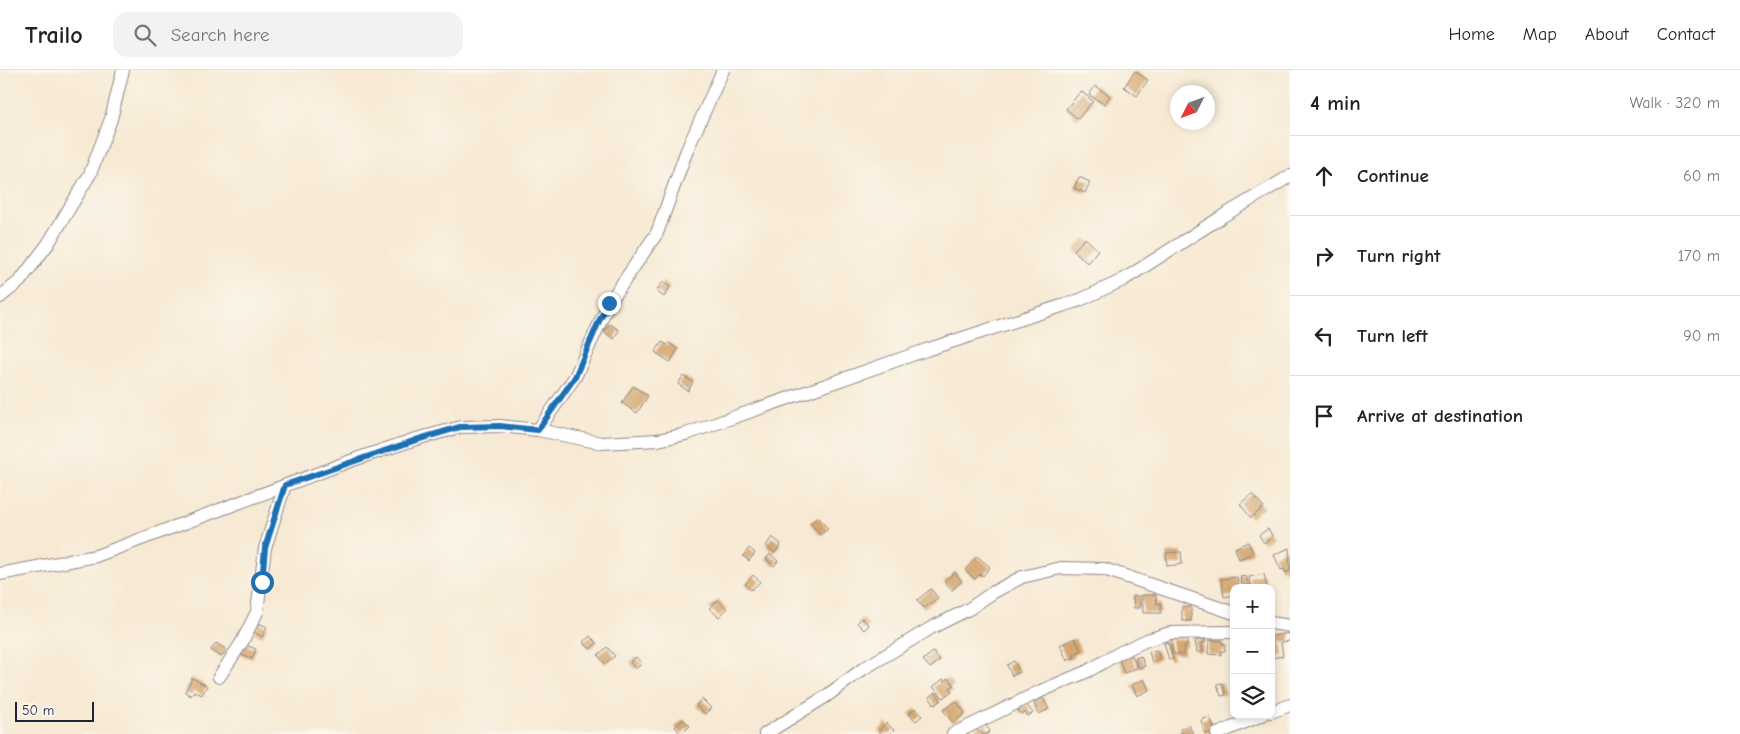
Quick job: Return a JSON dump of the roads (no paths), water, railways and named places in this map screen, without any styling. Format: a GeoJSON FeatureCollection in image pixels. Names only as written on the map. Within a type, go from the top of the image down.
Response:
{"type":"FeatureCollection","features":[{"type":"Feature","properties":{"kind":"street"},"geometry":{"type":"LineString","coordinates":[[0,297],[20,281],[48,244],[90,174],[111,119],[122,70]]}},
{"type":"Feature","properties":{"kind":"street"},"geometry":{"type":"LineString","coordinates":[[538,430],[575,377],[609,303],[657,233],[687,150],[723,70]]}},
{"type":"Feature","properties":{"kind":"street"},"geometry":{"type":"LineString","coordinates":[[0,574],[96,556],[285,485],[399,445],[460,427],[500,426],[538,430],[602,443],[658,440],[686,434],[926,350],[1080,300],[1123,280],[1290,176]]}},
{"type":"Feature","properties":{"kind":"street"},"geometry":{"type":"LineString","coordinates":[[219,677],[242,642],[257,612],[265,548],[285,485]]}},
{"type":"Feature","properties":{"kind":"street"},"geometry":{"type":"LineString","coordinates":[[765,734],[825,697],[863,669],[930,628],[969,609],[992,593],[1015,581],[1032,575],[1061,568],[1104,568],[1230,612]]}},
{"type":"Feature","properties":{"kind":"street"},"geometry":{"type":"LineString","coordinates":[[953,734],[1088,671],[1147,640],[1170,633],[1230,632]]}},
{"type":"Feature","properties":{"kind":"street"},"geometry":{"type":"LineString","coordinates":[[1275,711],[1290,705]]}},
{"type":"Feature","properties":{"kind":"street"},"geometry":{"type":"LineString","coordinates":[[1217,734],[1253,719]]}}]}
